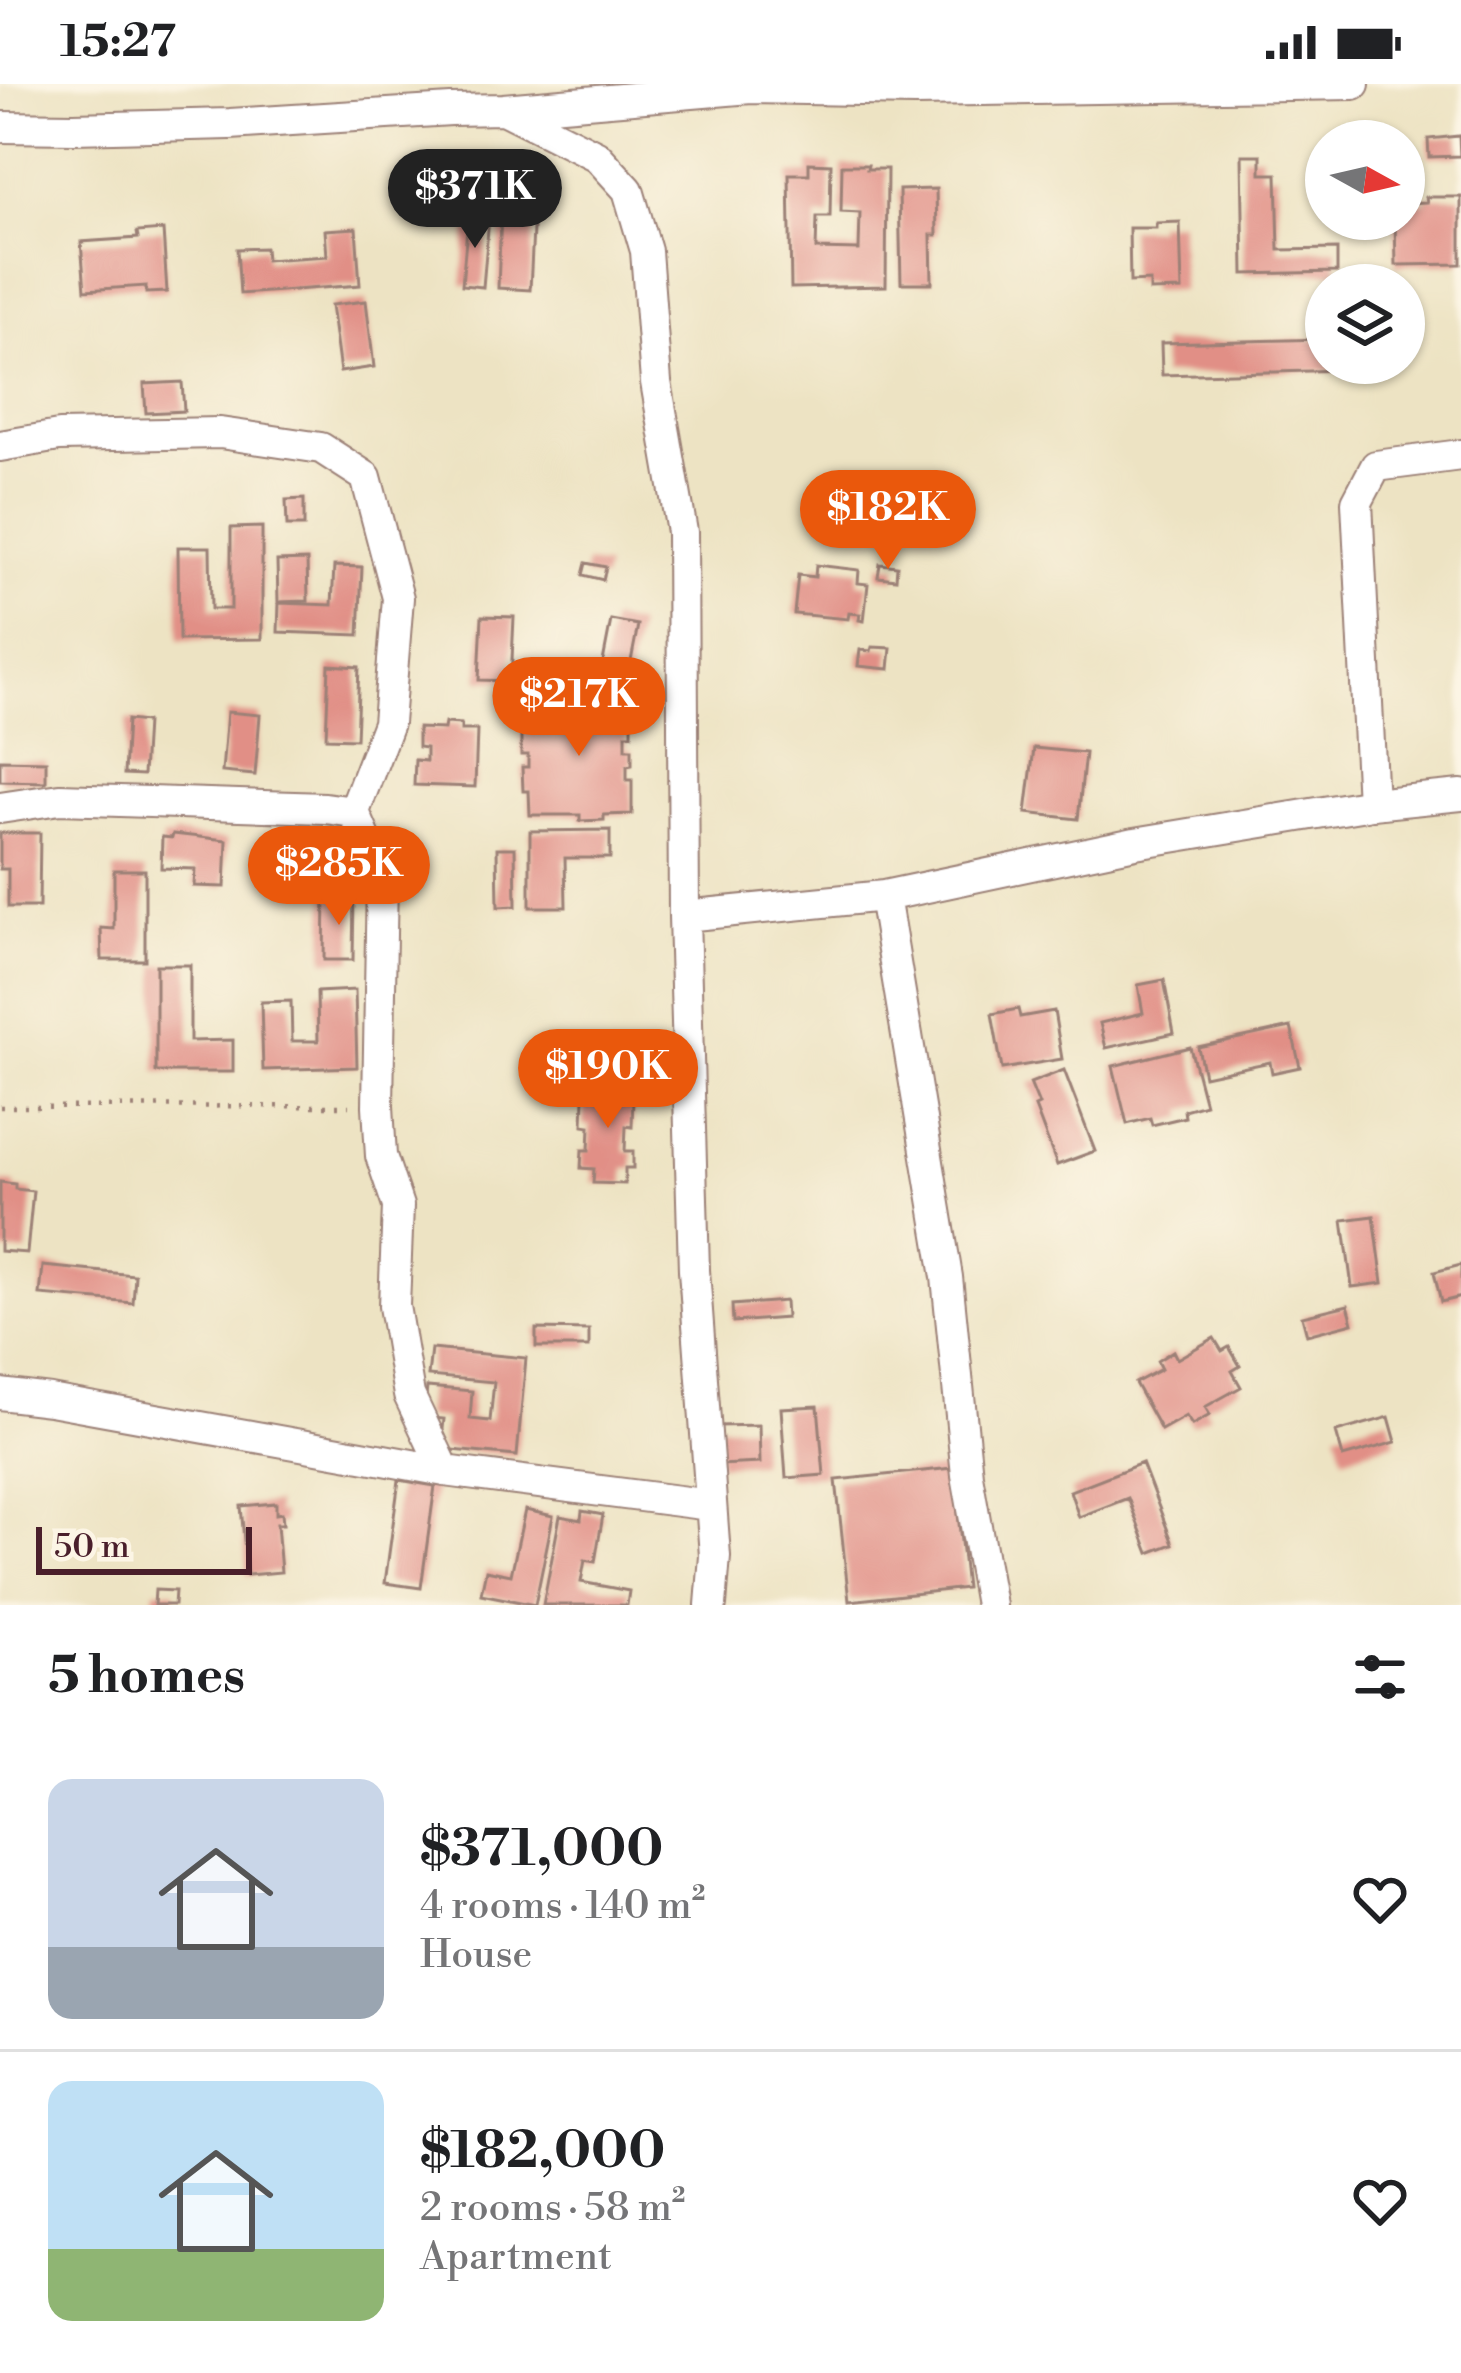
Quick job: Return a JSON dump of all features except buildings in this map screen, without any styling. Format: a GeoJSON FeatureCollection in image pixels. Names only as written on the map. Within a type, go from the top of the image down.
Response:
{"type":"FeatureCollection","features":[{"type":"Feature","properties":{"kind":"street"},"geometry":{"type":"LineString","coordinates":[[0,127],[230,124],[503,110],[752,88],[1354,84]]}},
{"type":"Feature","properties":{"kind":"street"},"geometry":{"type":"LineString","coordinates":[[503,110],[597,156],[628,190],[646,251],[656,382],[682,532],[684,916],[694,1270],[715,1556],[712,1605]]}},
{"type":"Feature","properties":{"kind":"street"},"geometry":{"type":"LineString","coordinates":[[0,446],[59,436],[220,433],[321,448],[366,477],[398,598],[388,723],[355,812],[382,877],[381,1156],[398,1206],[394,1306],[409,1395],[446,1471]]}},
{"type":"Feature","properties":{"kind":"street"},"geometry":{"type":"LineString","coordinates":[[1372,804],[1357,502],[1376,466],[1461,455]]}},
{"type":"Feature","properties":{"kind":"street"},"geometry":{"type":"LineString","coordinates":[[684,916],[884,896],[1136,843],[1372,804],[1461,795]]}},
{"type":"Feature","properties":{"kind":"street"},"geometry":{"type":"LineString","coordinates":[[0,808],[60,799],[355,812]]}},
{"type":"Feature","properties":{"kind":"street"},"geometry":{"type":"LineString","coordinates":[[884,896],[946,1277],[968,1475],[990,1605]]}},
{"type":"Feature","properties":{"kind":"street"},"geometry":{"type":"LineString","coordinates":[[0,1394],[446,1471],[710,1504]]}},
{"type":"Feature","properties":{"kind":"path"},"geometry":{"type":"LineString","coordinates":[[0,1107],[378,1106]]}}]}
